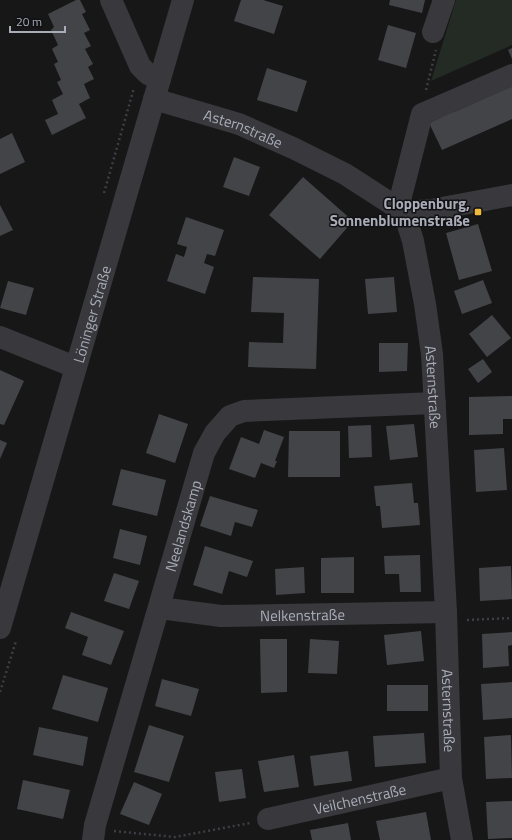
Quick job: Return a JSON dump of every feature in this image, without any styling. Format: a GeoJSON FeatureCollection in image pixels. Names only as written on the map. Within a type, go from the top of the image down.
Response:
{"type":"FeatureCollection","features":[{"type":"Feature","properties":{"kind":"street","name":"Asternstraße"},"geometry":{"type":"LineString","coordinates":[[111,0],[140,66],[148,74],[157,89],[293,148],[345,174],[401,210],[413,241],[425,304],[432,354],[436,403],[446,617],[451,778],[462,840]]}},
{"type":"Feature","properties":{"kind":"street","name":"Löninger Straße"},"geometry":{"type":"LineString","coordinates":[[0,628],[183,0]]}},
{"type":"Feature","properties":{"kind":"street"},"geometry":{"type":"LineString","coordinates":[[433,32],[444,0]]}},
{"type":"Feature","properties":{"kind":"street"},"geometry":{"type":"LineString","coordinates":[[512,75],[422,114],[401,210],[431,210],[512,195]]}},
{"type":"Feature","properties":{"kind":"street"},"geometry":{"type":"LineString","coordinates":[[0,337],[75,367]]}},
{"type":"Feature","properties":{"kind":"street","name":"Neelandskamp"},"geometry":{"type":"LineString","coordinates":[[94,835],[204,454],[215,433],[230,416],[244,411],[436,403]]}},
{"type":"Feature","properties":{"kind":"street","name":"Nelkenstraße"},"geometry":{"type":"LineString","coordinates":[[160,608],[221,616],[446,617]]}},
{"type":"Feature","properties":{"kind":"street","name":"Veilchenstraße"},"geometry":{"type":"LineString","coordinates":[[268,820],[451,778]]}},
{"type":"Feature","properties":{"kind":"path"},"geometry":{"type":"LineString","coordinates":[[422,114],[422,103],[440,33],[433,32]]}},
{"type":"Feature","properties":{"kind":"path"},"geometry":{"type":"LineString","coordinates":[[446,617],[512,618]]}},
{"type":"Feature","properties":{"kind":"path"},"geometry":{"type":"LineString","coordinates":[[94,835],[174,837],[268,820]]}},
{"type":"Feature","properties":{"kind":"shaded area"},"geometry":{"type":"Polygon","coordinates":[[[456,0],[512,0],[512,45],[431,81],[456,0]]]}},
{"type":"Feature","properties":{"kind":"building"},"geometry":{"type":"Polygon","coordinates":[[[76,0],[80,0],[86,12],[82,14],[90,30],[84,33],[91,46],[85,49],[93,64],[88,67],[94,79],[84,84],[90,98],[79,104],[86,118],[52,135],[45,120],[58,114],[52,100],[63,94],[57,82],[61,80],[54,64],[58,62],[52,49],[58,45],[51,30],[54,27],[48,14],[76,0]]]}},
{"type":"Feature","properties":{"kind":"building"},"geometry":{"type":"Polygon","coordinates":[[[241,0],[263,0],[283,6],[274,34],[234,21],[241,0]]]}},
{"type":"Feature","properties":{"kind":"building"},"geometry":{"type":"Polygon","coordinates":[[[390,0],[425,0],[422,13],[389,5],[390,0]]]}},
{"type":"Feature","properties":{"kind":"building"},"geometry":{"type":"Polygon","coordinates":[[[388,25],[416,33],[406,68],[378,60],[388,25]]]}},
{"type":"Feature","properties":{"kind":"building"},"geometry":{"type":"Polygon","coordinates":[[[512,48],[512,59],[508,50],[512,48]]]}},
{"type":"Feature","properties":{"kind":"building"},"geometry":{"type":"Polygon","coordinates":[[[267,68],[307,81],[297,112],[257,100],[267,68]]]}},
{"type":"Feature","properties":{"kind":"building"},"geometry":{"type":"Polygon","coordinates":[[[512,86],[512,119],[442,150],[429,123],[442,117],[440,114],[453,108],[454,112],[512,86]]]}},
{"type":"Feature","properties":{"kind":"building"},"geometry":{"type":"Polygon","coordinates":[[[12,133],[25,162],[0,174],[0,139],[12,133]]]}},
{"type":"Feature","properties":{"kind":"building"},"geometry":{"type":"Polygon","coordinates":[[[234,157],[260,167],[249,196],[223,187],[234,157]]]}},
{"type":"Feature","properties":{"kind":"building"},"geometry":{"type":"Polygon","coordinates":[[[303,177],[353,221],[320,259],[269,215],[303,177]]]}},
{"type":"Feature","properties":{"kind":"building"},"geometry":{"type":"Polygon","coordinates":[[[0,205],[13,230],[0,236],[0,205]]]}},
{"type":"Feature","properties":{"kind":"building"},"geometry":{"type":"Polygon","coordinates":[[[186,217],[224,230],[215,256],[207,254],[204,263],[214,267],[205,294],[167,281],[176,254],[184,257],[187,247],[177,244],[186,217]]]}},
{"type":"Feature","properties":{"kind":"building"},"geometry":{"type":"Polygon","coordinates":[[[478,224],[492,271],[459,280],[446,233],[478,224]]]}},
{"type":"Feature","properties":{"kind":"building"},"geometry":{"type":"Polygon","coordinates":[[[253,277],[319,279],[316,369],[248,367],[249,342],[283,343],[284,313],[251,312],[253,277]]]}},
{"type":"Feature","properties":{"kind":"building"},"geometry":{"type":"Polygon","coordinates":[[[394,277],[397,312],[368,314],[365,279],[394,277]]]}},
{"type":"Feature","properties":{"kind":"building"},"geometry":{"type":"Polygon","coordinates":[[[483,280],[492,303],[462,314],[454,291],[483,280]]]}},
{"type":"Feature","properties":{"kind":"building"},"geometry":{"type":"Polygon","coordinates":[[[8,281],[34,288],[26,315],[0,308],[8,281]]]}},
{"type":"Feature","properties":{"kind":"building"},"geometry":{"type":"Polygon","coordinates":[[[492,315],[511,338],[487,357],[469,334],[492,315]]]}},
{"type":"Feature","properties":{"kind":"building"},"geometry":{"type":"Polygon","coordinates":[[[379,343],[408,343],[407,371],[379,372],[379,343]]]}},
{"type":"Feature","properties":{"kind":"building"},"geometry":{"type":"Polygon","coordinates":[[[483,359],[492,372],[478,383],[468,369],[483,359]]]}},
{"type":"Feature","properties":{"kind":"building"},"geometry":{"type":"Polygon","coordinates":[[[0,370],[24,381],[4,425],[0,424],[0,370]]]}},
{"type":"Feature","properties":{"kind":"building"},"geometry":{"type":"Polygon","coordinates":[[[512,396],[512,419],[503,419],[503,434],[469,435],[469,397],[512,396]]]}},
{"type":"Feature","properties":{"kind":"building"},"geometry":{"type":"Polygon","coordinates":[[[159,414],[188,424],[175,463],[146,453],[159,414]]]}},
{"type":"Feature","properties":{"kind":"building"},"geometry":{"type":"Polygon","coordinates":[[[414,424],[418,457],[390,460],[386,426],[414,424]]]}},
{"type":"Feature","properties":{"kind":"building"},"geometry":{"type":"Polygon","coordinates":[[[371,425],[372,457],[349,458],[348,426],[371,425]]]}},
{"type":"Feature","properties":{"kind":"building"},"geometry":{"type":"Polygon","coordinates":[[[264,430],[284,437],[274,468],[261,463],[255,478],[229,469],[241,437],[259,444],[264,430]]]}},
{"type":"Feature","properties":{"kind":"building"},"geometry":{"type":"Polygon","coordinates":[[[289,431],[340,431],[340,477],[288,477],[289,431]]]}},
{"type":"Feature","properties":{"kind":"building"},"geometry":{"type":"Polygon","coordinates":[[[0,440],[7,443],[0,459],[0,440]]]}},
{"type":"Feature","properties":{"kind":"building"},"geometry":{"type":"Polygon","coordinates":[[[504,448],[507,490],[476,492],[474,450],[504,448]]]}},
{"type":"Feature","properties":{"kind":"building"},"geometry":{"type":"Polygon","coordinates":[[[121,469],[166,480],[157,516],[112,505],[121,469]]]}},
{"type":"Feature","properties":{"kind":"building"},"geometry":{"type":"Polygon","coordinates":[[[412,483],[414,503],[418,503],[420,525],[382,528],[380,506],[376,506],[374,486],[412,483]]]}},
{"type":"Feature","properties":{"kind":"building"},"geometry":{"type":"Polygon","coordinates":[[[210,496],[258,510],[252,527],[235,522],[231,536],[200,526],[210,496]]]}},
{"type":"Feature","properties":{"kind":"building"},"geometry":{"type":"Polygon","coordinates":[[[120,529],[147,536],[140,565],[113,558],[120,529]]]}},
{"type":"Feature","properties":{"kind":"building"},"geometry":{"type":"Polygon","coordinates":[[[205,546],[253,561],[247,577],[229,571],[222,594],[193,585],[205,546]]]}},
{"type":"Feature","properties":{"kind":"building"},"geometry":{"type":"Polygon","coordinates":[[[420,555],[421,592],[400,592],[399,574],[385,574],[384,556],[420,555]]]}},
{"type":"Feature","properties":{"kind":"building"},"geometry":{"type":"Polygon","coordinates":[[[354,557],[354,593],[321,593],[321,558],[354,557]]]}},
{"type":"Feature","properties":{"kind":"building"},"geometry":{"type":"Polygon","coordinates":[[[511,566],[512,599],[480,601],[479,568],[511,566]]]}},
{"type":"Feature","properties":{"kind":"building"},"geometry":{"type":"Polygon","coordinates":[[[304,567],[305,593],[276,595],[275,569],[304,567]]]}},
{"type":"Feature","properties":{"kind":"building"},"geometry":{"type":"Polygon","coordinates":[[[114,573],[139,581],[129,609],[104,601],[114,573]]]}},
{"type":"Feature","properties":{"kind":"building"},"geometry":{"type":"Polygon","coordinates":[[[71,612],[124,631],[111,665],[82,655],[88,637],[65,628],[71,612]]]}},
{"type":"Feature","properties":{"kind":"building"},"geometry":{"type":"Polygon","coordinates":[[[421,631],[424,661],[387,665],[384,635],[421,631]]]}},
{"type":"Feature","properties":{"kind":"building"},"geometry":{"type":"Polygon","coordinates":[[[512,632],[512,645],[508,646],[509,666],[483,668],[482,634],[512,632]]]}},
{"type":"Feature","properties":{"kind":"building"},"geometry":{"type":"Polygon","coordinates":[[[260,639],[287,639],[287,692],[261,693],[260,639]]]}},
{"type":"Feature","properties":{"kind":"building"},"geometry":{"type":"Polygon","coordinates":[[[310,639],[339,641],[337,674],[308,673],[310,639]]]}},
{"type":"Feature","properties":{"kind":"building"},"geometry":{"type":"Polygon","coordinates":[[[63,675],[108,688],[98,722],[52,709],[63,675]]]}},
{"type":"Feature","properties":{"kind":"building"},"geometry":{"type":"Polygon","coordinates":[[[162,679],[199,689],[191,716],[155,706],[162,679]]]}},
{"type":"Feature","properties":{"kind":"building"},"geometry":{"type":"Polygon","coordinates":[[[512,682],[512,718],[483,720],[481,684],[512,682]]]}},
{"type":"Feature","properties":{"kind":"building"},"geometry":{"type":"Polygon","coordinates":[[[387,685],[428,685],[428,711],[387,711],[387,685]]]}},
{"type":"Feature","properties":{"kind":"building"},"geometry":{"type":"Polygon","coordinates":[[[149,725],[184,736],[169,782],[134,772],[149,725]]]}},
{"type":"Feature","properties":{"kind":"building"},"geometry":{"type":"Polygon","coordinates":[[[39,727],[88,737],[83,766],[33,755],[39,727]]]}},
{"type":"Feature","properties":{"kind":"building"},"geometry":{"type":"Polygon","coordinates":[[[424,733],[426,763],[375,767],[373,736],[424,733]]]}},
{"type":"Feature","properties":{"kind":"building"},"geometry":{"type":"Polygon","coordinates":[[[511,735],[512,778],[486,779],[484,737],[511,735]]]}},
{"type":"Feature","properties":{"kind":"building"},"geometry":{"type":"Polygon","coordinates":[[[348,751],[352,781],[314,786],[310,756],[348,751]]]}},
{"type":"Feature","properties":{"kind":"building"},"geometry":{"type":"Polygon","coordinates":[[[294,755],[299,787],[264,792],[258,761],[294,755]]]}},
{"type":"Feature","properties":{"kind":"building"},"geometry":{"type":"Polygon","coordinates":[[[242,769],[246,798],[219,802],[215,772],[242,769]]]}},
{"type":"Feature","properties":{"kind":"building"},"geometry":{"type":"Polygon","coordinates":[[[23,780],[70,790],[63,819],[17,809],[23,780]]]}},
{"type":"Feature","properties":{"kind":"building"},"geometry":{"type":"Polygon","coordinates":[[[134,782],[162,794],[149,825],[120,814],[134,782]]]}},
{"type":"Feature","properties":{"kind":"building"},"geometry":{"type":"Polygon","coordinates":[[[512,801],[512,838],[488,839],[486,802],[512,801]]]}},
{"type":"Feature","properties":{"kind":"building"},"geometry":{"type":"Polygon","coordinates":[[[426,812],[431,840],[380,840],[376,821],[426,812]]]}},
{"type":"Feature","properties":{"kind":"building"},"geometry":{"type":"Polygon","coordinates":[[[348,823],[351,840],[312,840],[310,830],[348,823]]]}},
{"type":"Feature","properties":{"kind":"place","name":"Cloppenburg, Sonnenblumenstraße"},"geometry":{"type":"Point","coordinates":[478,212]}}]}
